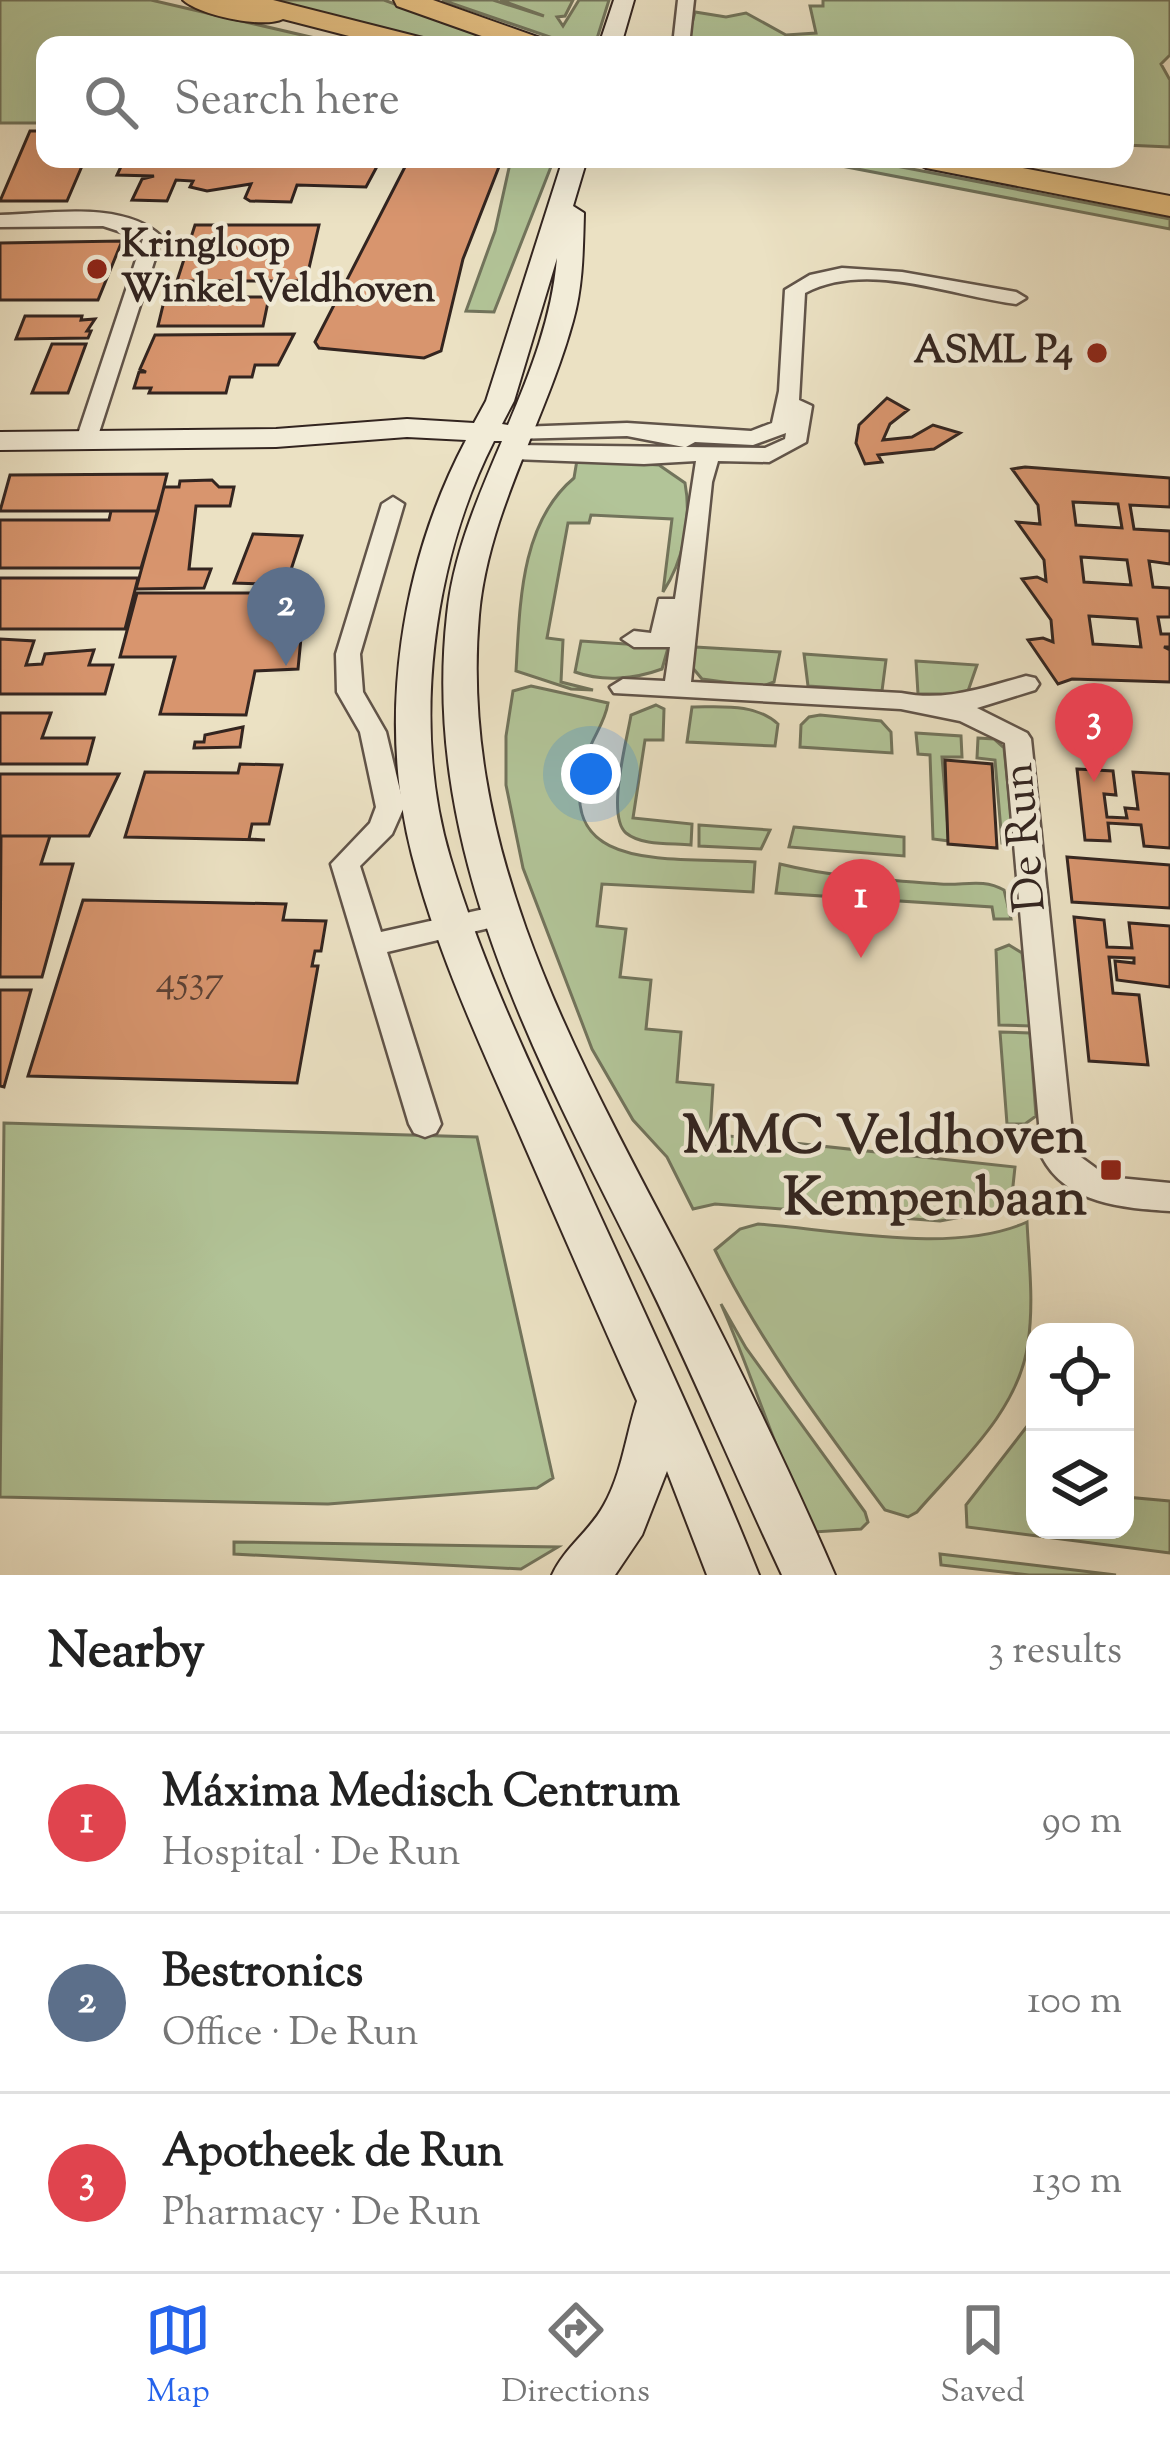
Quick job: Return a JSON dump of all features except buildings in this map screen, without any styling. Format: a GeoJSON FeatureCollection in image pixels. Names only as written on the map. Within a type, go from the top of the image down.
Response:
{"type":"FeatureCollection","features":[{"type":"Feature","properties":{"kind":"highway"},"geometry":{"type":"LineString","coordinates":[[196,0],[340,26]]}},
{"type":"Feature","properties":{"kind":"highway"},"geometry":{"type":"LineString","coordinates":[[242,0],[381,36]]}},
{"type":"Feature","properties":{"kind":"highway"},"geometry":{"type":"LineString","coordinates":[[407,0],[507,36]]}},
{"type":"Feature","properties":{"kind":"highway"},"geometry":{"type":"LineString","coordinates":[[973,168],[1170,206]]}},
{"type":"Feature","properties":{"kind":"highway"},"geometry":{"type":"LineString","coordinates":[[1056,168],[1170,191]]}},
{"type":"Feature","properties":{"kind":"main road"},"geometry":{"type":"LineString","coordinates":[[613,36],[624,0]]}},
{"type":"Feature","properties":{"kind":"main road"},"geometry":{"type":"LineString","coordinates":[[571,170],[503,392],[498,442],[469,582],[460,686],[462,772],[471,822],[477,921],[492,1032],[661,1403],[733,1575]]}},
{"type":"Feature","properties":{"kind":"main road"},"geometry":{"type":"LineString","coordinates":[[0,441],[498,442]]}},
{"type":"Feature","properties":{"kind":"main road"},"geometry":{"type":"LineString","coordinates":[[477,921],[681,1300],[809,1575]]}},
{"type":"Feature","properties":{"kind":"main road"},"geometry":{"type":"LineString","coordinates":[[578,1575],[616,1539],[634,1502],[661,1403]]}},
{"type":"Feature","properties":{"kind":"street"},"geometry":{"type":"LineString","coordinates":[[682,36],[686,0]]}},
{"type":"Feature","properties":{"kind":"street"},"geometry":{"type":"LineString","coordinates":[[0,221],[115,221],[142,226],[153,236],[86,440]]}},
{"type":"Feature","properties":{"kind":"street"},"geometry":{"type":"LineString","coordinates":[[498,442],[770,435],[782,427],[795,290],[817,278],[860,273],[1016,298]]}},
{"type":"Feature","properties":{"kind":"street"},"geometry":{"type":"LineString","coordinates":[[498,442],[628,453],[769,455],[795,442],[802,392],[792,355]]}},
{"type":"Feature","properties":{"kind":"street"},"geometry":{"type":"LineString","coordinates":[[674,434],[710,455]]}},
{"type":"Feature","properties":{"kind":"street"},"geometry":{"type":"LineString","coordinates":[[628,453],[681,465],[701,482]]}},
{"type":"Feature","properties":{"kind":"street"},"geometry":{"type":"LineString","coordinates":[[677,690],[701,482],[710,455]]}},
{"type":"Feature","properties":{"kind":"street"},"geometry":{"type":"LineString","coordinates":[[393,504],[348,654],[346,677],[373,732],[390,808],[382,826],[345,863],[424,1124]]}},
{"type":"Feature","properties":{"kind":"street"},"geometry":{"type":"LineString","coordinates":[[634,639],[662,641],[668,598],[690,572]]}},
{"type":"Feature","properties":{"kind":"street"},"geometry":{"type":"LineString","coordinates":[[901,701],[966,703],[1026,684]]}},
{"type":"Feature","properties":{"kind":"street","name":"De Run"},"geometry":{"type":"LineString","coordinates":[[623,687],[901,701],[967,714],[1018,739],[1058,1157],[1072,1174],[1095,1189],[1170,1197]]}},
{"type":"Feature","properties":{"kind":"street"},"geometry":{"type":"LineString","coordinates":[[372,945],[477,921]]}},
{"type":"Feature","properties":{"kind":"green space"},"geometry":{"type":"Polygon","coordinates":[[[0,0],[151,0],[306,36],[36,36],[36,123],[0,123],[0,0]]]}},
{"type":"Feature","properties":{"kind":"green space"},"geometry":{"type":"Polygon","coordinates":[[[264,0],[384,0],[482,36],[403,36],[264,0]]]}},
{"type":"Feature","properties":{"kind":"green space"},"geometry":{"type":"Polygon","coordinates":[[[442,0],[493,0],[544,16],[500,0],[573,0],[565,16],[557,17],[563,26],[579,0],[609,0],[598,36],[547,36],[442,0]]]}},
{"type":"Feature","properties":{"kind":"green space"},"geometry":{"type":"Polygon","coordinates":[[[823,0],[1170,0],[1170,55],[1161,64],[1170,80],[1170,147],[1134,145],[1134,36],[688,36],[695,12],[726,17],[746,13],[786,35],[816,33],[810,6],[823,6],[823,0]]]}},
{"type":"Feature","properties":{"kind":"green space"},"geometry":{"type":"Polygon","coordinates":[[[509,168],[550,168],[494,312],[466,311],[495,231],[509,168]]]}},
{"type":"Feature","properties":{"kind":"green space"},"geometry":{"type":"Polygon","coordinates":[[[852,168],[906,168],[1170,219],[1170,229],[852,168]]]}},
{"type":"Feature","properties":{"kind":"green space"},"geometry":{"type":"Polygon","coordinates":[[[577,460],[659,465],[685,483],[687,497],[684,540],[663,592],[672,519],[591,515],[589,523],[568,523],[547,638],[563,640],[561,682],[593,690],[571,689],[516,671],[522,593],[533,541],[556,497],[574,478],[577,460]]]}},
{"type":"Feature","properties":{"kind":"green space"},"geometry":{"type":"Polygon","coordinates":[[[581,641],[668,648],[662,669],[608,678],[575,672],[581,641]]]}},
{"type":"Feature","properties":{"kind":"green space"},"geometry":{"type":"Polygon","coordinates":[[[695,647],[780,652],[774,682],[760,687],[702,679],[692,667],[695,647]]]}},
{"type":"Feature","properties":{"kind":"green space"},"geometry":{"type":"Polygon","coordinates":[[[804,654],[886,660],[882,691],[808,686],[804,654]]]}},
{"type":"Feature","properties":{"kind":"green space"},"geometry":{"type":"Polygon","coordinates":[[[916,661],[977,665],[967,694],[918,694],[916,661]]]}},
{"type":"Feature","properties":{"kind":"green space"},"geometry":{"type":"Polygon","coordinates":[[[531,686],[608,703],[587,755],[579,794],[585,822],[601,841],[656,858],[755,862],[753,892],[602,884],[597,926],[626,929],[620,977],[651,980],[646,1029],[681,1032],[677,1082],[713,1085],[710,1134],[1015,1167],[1005,1209],[940,1221],[715,1204],[693,1209],[667,1157],[633,1120],[592,1049],[523,868],[506,785],[506,736],[513,691],[531,686]]]}},
{"type":"Feature","properties":{"kind":"green space"},"geometry":{"type":"Polygon","coordinates":[[[656,705],[664,709],[663,740],[645,740],[633,818],[692,824],[691,845],[640,840],[620,824],[618,795],[631,715],[656,705]]]}},
{"type":"Feature","properties":{"kind":"green space"},"geometry":{"type":"Polygon","coordinates":[[[692,707],[759,712],[778,724],[775,746],[687,742],[692,707]]]}},
{"type":"Feature","properties":{"kind":"green space"},"geometry":{"type":"Polygon","coordinates":[[[820,715],[881,721],[891,732],[892,753],[800,747],[801,725],[820,715]]]}},
{"type":"Feature","properties":{"kind":"green space"},"geometry":{"type":"Polygon","coordinates":[[[916,733],[961,736],[962,757],[942,757],[949,841],[933,839],[930,755],[918,754],[916,733]]]}},
{"type":"Feature","properties":{"kind":"green space"},"geometry":{"type":"Polygon","coordinates":[[[978,738],[994,739],[1004,748],[1014,844],[1002,843],[995,760],[977,758],[978,738]]]}},
{"type":"Feature","properties":{"kind":"green space"},"geometry":{"type":"Polygon","coordinates":[[[699,825],[770,830],[761,849],[699,846],[699,825]]]}},
{"type":"Feature","properties":{"kind":"green space"},"geometry":{"type":"Polygon","coordinates":[[[794,827],[904,837],[904,856],[789,847],[794,827]]]}},
{"type":"Feature","properties":{"kind":"green space"},"geometry":{"type":"Polygon","coordinates":[[[780,864],[879,879],[988,884],[1004,890],[1011,919],[994,919],[992,907],[776,893],[780,864]]]}},
{"type":"Feature","properties":{"kind":"green space"},"geometry":{"type":"Polygon","coordinates":[[[1009,945],[1022,953],[1031,1026],[999,1025],[996,950],[1009,945]]]}},
{"type":"Feature","properties":{"kind":"green space"},"geometry":{"type":"Polygon","coordinates":[[[1000,1032],[1030,1033],[1036,1116],[1025,1124],[1007,1124],[1000,1032]]]}},
{"type":"Feature","properties":{"kind":"green space"},"geometry":{"type":"Polygon","coordinates":[[[4,1123],[477,1137],[553,1478],[537,1488],[328,1504],[0,1497],[4,1123]]]}},
{"type":"Feature","properties":{"kind":"green space"},"geometry":{"type":"Polygon","coordinates":[[[1027,1222],[1030,1323],[1026,1323],[1026,1351],[1013,1391],[985,1435],[917,1512],[908,1517],[885,1510],[773,1351],[715,1250],[740,1229],[758,1224],[895,1238],[998,1232],[1027,1222]]]}},
{"type":"Feature","properties":{"kind":"green space"},"geometry":{"type":"Polygon","coordinates":[[[721,1304],[746,1348],[865,1512],[868,1522],[861,1529],[814,1532],[721,1304]]]}},
{"type":"Feature","properties":{"kind":"green space"},"geometry":{"type":"Polygon","coordinates":[[[1026,1428],[1026,1535],[967,1527],[966,1505],[1026,1428]]]}},
{"type":"Feature","properties":{"kind":"green space"},"geometry":{"type":"Polygon","coordinates":[[[1134,1498],[1170,1501],[1170,1553],[1061,1539],[1134,1539],[1134,1498]]]}},
{"type":"Feature","properties":{"kind":"green space"},"geometry":{"type":"Polygon","coordinates":[[[234,1542],[558,1547],[521,1569],[234,1554],[234,1542]]]}},
{"type":"Feature","properties":{"kind":"green space"},"geometry":{"type":"Polygon","coordinates":[[[940,1554],[1116,1575],[1029,1575],[941,1565],[940,1554]]]}},
{"type":"Feature","properties":{"kind":"place","name":"Kringloop Winkel Veldhoven"},"geometry":{"type":"Point","coordinates":[97,269]}},
{"type":"Feature","properties":{"kind":"place","name":"ASML P4"},"geometry":{"type":"Point","coordinates":[1097,353]}},
{"type":"Feature","properties":{"kind":"place","name":"Bestronics"},"geometry":{"type":"Point","coordinates":[286,666]}},
{"type":"Feature","properties":{"kind":"place","name":"Apotheek de Run"},"geometry":{"type":"Point","coordinates":[1094,782]}},
{"type":"Feature","properties":{"kind":"place","name":"Máxima Medisch Centrum"},"geometry":{"type":"Point","coordinates":[861,958]}},
{"type":"Feature","properties":{"kind":"place","name":"MMC Veldhoven Kempenbaan"},"geometry":{"type":"Point","coordinates":[1111,1170]}}]}
